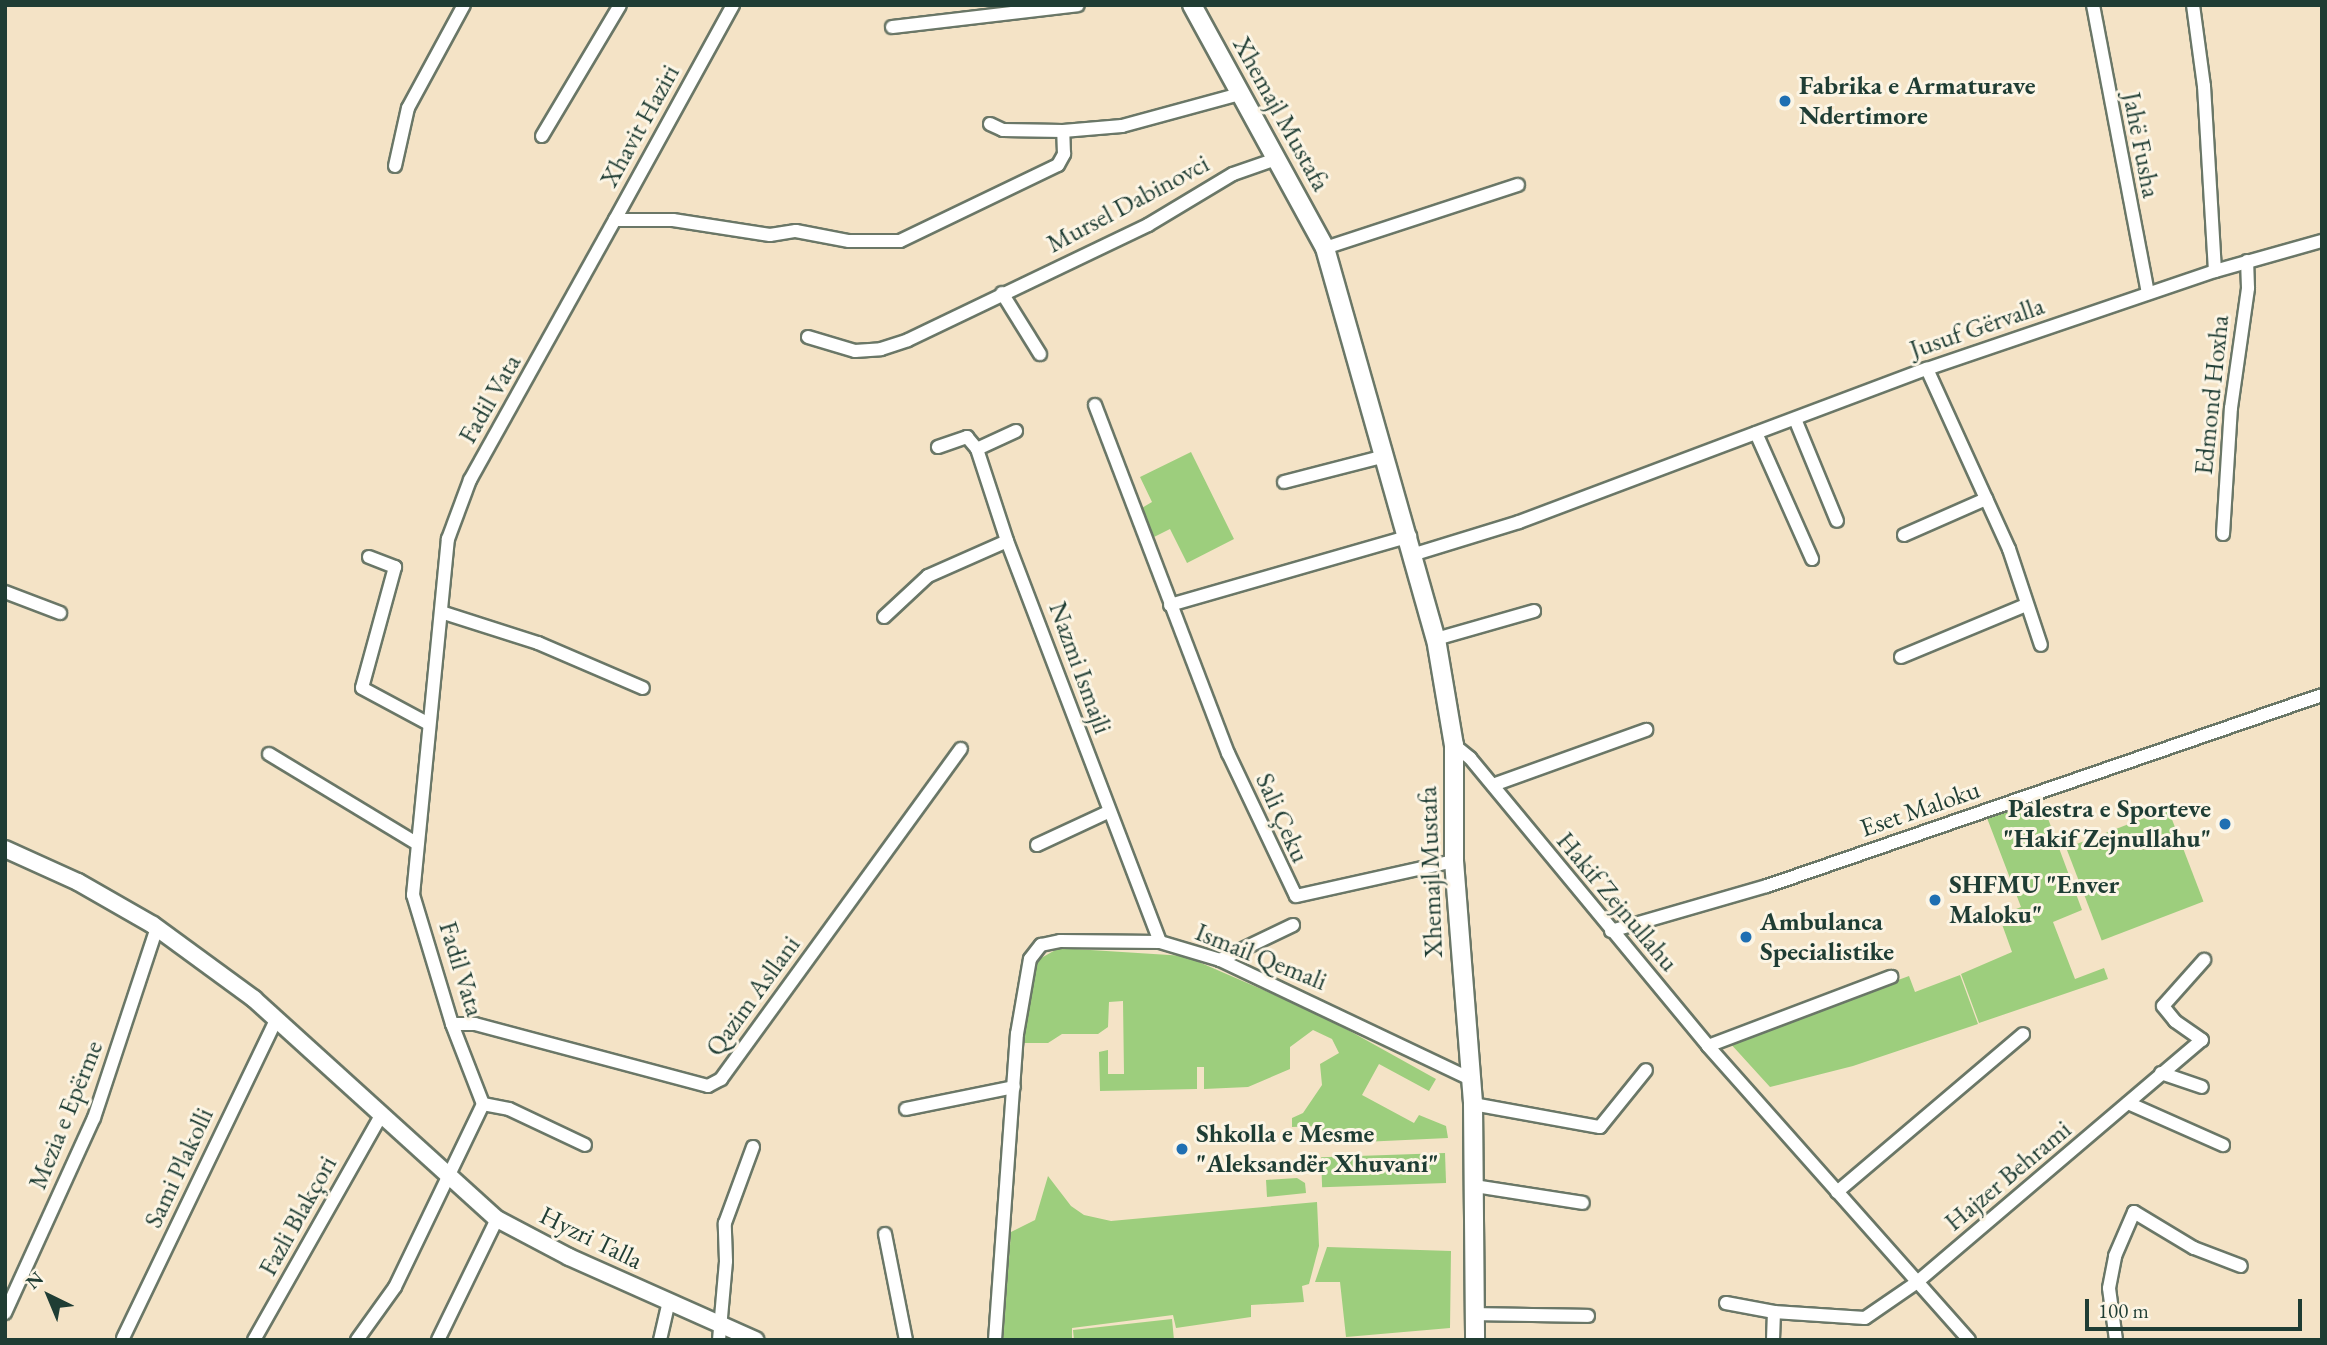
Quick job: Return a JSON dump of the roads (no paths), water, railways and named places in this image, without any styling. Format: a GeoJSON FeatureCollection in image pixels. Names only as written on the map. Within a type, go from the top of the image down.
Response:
{"type":"FeatureCollection","features":[{"type":"Feature","properties":{"kind":"main road","name":"Xhemajl Mustafa"},"geometry":{"type":"LineString","coordinates":[[1192,5],[1325,248],[1410,536],[1436,639],[1454,745],[1454,861],[1473,1104],[1475,1340]]}},
{"type":"Feature","properties":{"kind":"street"},"geometry":{"type":"LineString","coordinates":[[395,166],[408,108],[464,5]]}},
{"type":"Feature","properties":{"kind":"street"},"geometry":{"type":"LineString","coordinates":[[542,136],[620,5]]}},
{"type":"Feature","properties":{"kind":"street","name":"Xhavit Haziri"},"geometry":{"type":"LineString","coordinates":[[733,5],[615,220],[673,220],[770,235],[796,231],[849,241],[900,241],[1058,165],[1064,154],[1063,131]]}},
{"type":"Feature","properties":{"kind":"street"},"geometry":{"type":"LineString","coordinates":[[892,27],[1078,5]]}},
{"type":"Feature","properties":{"kind":"street","name":"Jahë Fusha"},"geometry":{"type":"LineString","coordinates":[[2093,5],[2148,293]]}},
{"type":"Feature","properties":{"kind":"street"},"geometry":{"type":"LineString","coordinates":[[2193,5],[2204,86],[2215,271]]}},
{"type":"Feature","properties":{"kind":"street"},"geometry":{"type":"LineString","coordinates":[[990,124],[1003,131],[1063,131],[1122,126],[1240,94]]}},
{"type":"Feature","properties":{"kind":"street","name":"Mursel Dabinovci"},"geometry":{"type":"LineString","coordinates":[[808,337],[855,351],[881,349],[965,314],[1002,293],[1148,225],[1233,174],[1276,159]]}},
{"type":"Feature","properties":{"kind":"street"},"geometry":{"type":"LineString","coordinates":[[1325,248],[1518,185]]}},
{"type":"Feature","properties":{"kind":"street","name":"Fadil Vata"},"geometry":{"type":"LineString","coordinates":[[483,1104],[452,1024],[413,895],[415,843],[427,723],[444,613],[448,539],[470,480],[615,220]]}},
{"type":"Feature","properties":{"kind":"street","name":"Jusuf Gërvalla"},"geometry":{"type":"LineString","coordinates":[[1415,554],[1519,522],[1927,369],[2215,271],[2322,241]]}},
{"type":"Feature","properties":{"kind":"street","name":"Edmond Hoxha"},"geometry":{"type":"LineString","coordinates":[[2223,534],[2231,408],[2248,288],[2247,261]]}},
{"type":"Feature","properties":{"kind":"street"},"geometry":{"type":"LineString","coordinates":[[1002,293],[1040,354]]}},
{"type":"Feature","properties":{"kind":"street"},"geometry":{"type":"LineString","coordinates":[[1927,369],[2009,549],[2040,645]]}},
{"type":"Feature","properties":{"kind":"street","name":"Sali Çeku"},"geometry":{"type":"LineString","coordinates":[[1095,405],[1228,753],[1296,896],[1454,861]]}},
{"type":"Feature","properties":{"kind":"street"},"geometry":{"type":"LineString","coordinates":[[1795,419],[1837,520]]}},
{"type":"Feature","properties":{"kind":"street"},"geometry":{"type":"LineString","coordinates":[[939,447],[972,437],[977,449],[1016,431]]}},
{"type":"Feature","properties":{"kind":"street"},"geometry":{"type":"LineString","coordinates":[[1756,433],[1812,559]]}},
{"type":"Feature","properties":{"kind":"street","name":"Nazmi Ismajli"},"geometry":{"type":"LineString","coordinates":[[977,449],[1007,541],[1108,813],[1160,942]]}},
{"type":"Feature","properties":{"kind":"street"},"geometry":{"type":"LineString","coordinates":[[1284,482],[1385,456]]}},
{"type":"Feature","properties":{"kind":"street"},"geometry":{"type":"LineString","coordinates":[[1904,535],[1986,499]]}},
{"type":"Feature","properties":{"kind":"street"},"geometry":{"type":"LineString","coordinates":[[1170,605],[1410,536]]}},
{"type":"Feature","properties":{"kind":"street"},"geometry":{"type":"LineString","coordinates":[[884,617],[928,576],[1007,541]]}},
{"type":"Feature","properties":{"kind":"street"},"geometry":{"type":"LineString","coordinates":[[369,557],[395,567],[362,688],[427,723]]}},
{"type":"Feature","properties":{"kind":"street"},"geometry":{"type":"LineString","coordinates":[[5,592],[60,613]]}},
{"type":"Feature","properties":{"kind":"street"},"geometry":{"type":"LineString","coordinates":[[1901,657],[2026,605]]}},
{"type":"Feature","properties":{"kind":"street"},"geometry":{"type":"LineString","coordinates":[[1436,639],[1534,611]]}},
{"type":"Feature","properties":{"kind":"street"},"geometry":{"type":"LineString","coordinates":[[444,613],[526,638],[643,688]]}},
{"type":"Feature","properties":{"kind":"street","name":"Eset Maloku"},"geometry":{"type":"LineString","coordinates":[[1611,931],[1767,886],[2322,695]]}},
{"type":"Feature","properties":{"kind":"street"},"geometry":{"type":"LineString","coordinates":[[1493,785],[1646,730]]}},
{"type":"Feature","properties":{"kind":"street","name":"Hakif Zejnullahu"},"geometry":{"type":"LineString","coordinates":[[1454,745],[1493,785],[1611,931],[1709,1046],[1969,1340]]}},
{"type":"Feature","properties":{"kind":"street","name":"Qazim Asllani"},"geometry":{"type":"LineString","coordinates":[[452,1024],[475,1024],[708,1086],[721,1079],[961,749]]}},
{"type":"Feature","properties":{"kind":"street"},"geometry":{"type":"LineString","coordinates":[[269,754],[415,843]]}},
{"type":"Feature","properties":{"kind":"street"},"geometry":{"type":"LineString","coordinates":[[1037,845],[1108,813]]}},
{"type":"Feature","properties":{"kind":"street"},"geometry":{"type":"LineString","coordinates":[[5,849],[78,882],[157,928],[277,1018],[448,1177]]}},
{"type":"Feature","properties":{"kind":"street"},"geometry":{"type":"LineString","coordinates":[[1220,960],[1293,925]]}},
{"type":"Feature","properties":{"kind":"street","name":"Mezia e Epërme"},"geometry":{"type":"LineString","coordinates":[[5,1313],[94,1118],[157,928]]}},
{"type":"Feature","properties":{"kind":"street","name":"Ismail Qemali"},"geometry":{"type":"LineString","coordinates":[[995,1340],[1014,1087],[1030,959],[1041,946],[1060,941],[1160,942],[1220,960],[1469,1078]]}},
{"type":"Feature","properties":{"kind":"street","name":"Hajzer Behrami"},"geometry":{"type":"LineString","coordinates":[[1726,1303],[1774,1312],[1865,1318],[1916,1283],[2202,1040],[2166,1013],[2163,1006],[2204,960]]}},
{"type":"Feature","properties":{"kind":"street"},"geometry":{"type":"LineString","coordinates":[[1709,1046],[1891,977]]}},
{"type":"Feature","properties":{"kind":"street","name":"Sami Plakolli"},"geometry":{"type":"LineString","coordinates":[[122,1338],[277,1018]]}},
{"type":"Feature","properties":{"kind":"street"},"geometry":{"type":"LineString","coordinates":[[1837,1192],[2023,1034]]}},
{"type":"Feature","properties":{"kind":"street"},"geometry":{"type":"LineString","coordinates":[[1473,1104],[1600,1127],[1646,1070]]}},
{"type":"Feature","properties":{"kind":"street"},"geometry":{"type":"LineString","coordinates":[[2161,1073],[2202,1087]]}},
{"type":"Feature","properties":{"kind":"street"},"geometry":{"type":"LineString","coordinates":[[906,1109],[1014,1087]]}},
{"type":"Feature","properties":{"kind":"street"},"geometry":{"type":"LineString","coordinates":[[2128,1103],[2222,1145]]}},
{"type":"Feature","properties":{"kind":"street"},"geometry":{"type":"LineString","coordinates":[[357,1340],[395,1287],[483,1104],[509,1109],[585,1145]]}},
{"type":"Feature","properties":{"kind":"street","name":"Fazli Blakçori"},"geometry":{"type":"LineString","coordinates":[[254,1340],[382,1114]]}},
{"type":"Feature","properties":{"kind":"street"},"geometry":{"type":"LineString","coordinates":[[719,1340],[723,1323],[725,1223],[753,1147]]}},
{"type":"Feature","properties":{"kind":"street","name":"Hyzri Talla"},"geometry":{"type":"LineString","coordinates":[[448,1177],[497,1219],[755,1340]]}},
{"type":"Feature","properties":{"kind":"street"},"geometry":{"type":"LineString","coordinates":[[1475,1186],[1583,1203]]}},
{"type":"Feature","properties":{"kind":"street"},"geometry":{"type":"LineString","coordinates":[[2115,1339],[2109,1288],[2115,1256],[2134,1212],[2194,1248],[2241,1266]]}},
{"type":"Feature","properties":{"kind":"street"},"geometry":{"type":"LineString","coordinates":[[438,1340],[497,1219]]}},
{"type":"Feature","properties":{"kind":"street"},"geometry":{"type":"LineString","coordinates":[[885,1234],[906,1340]]}},
{"type":"Feature","properties":{"kind":"street"},"geometry":{"type":"LineString","coordinates":[[660,1340],[669,1301]]}},
{"type":"Feature","properties":{"kind":"street"},"geometry":{"type":"LineString","coordinates":[[1773,1340],[1774,1312]]}},
{"type":"Feature","properties":{"kind":"street"},"geometry":{"type":"LineString","coordinates":[[1476,1314],[1588,1316]]}},
{"type":"Feature","properties":{"kind":"place","name":"Fabrika e Armaturave Ndertimore"},"geometry":{"type":"Point","coordinates":[1785,101]}},
{"type":"Feature","properties":{"kind":"place","name":"Palestra e Sporteve \"Hakif Zejnullahu\""},"geometry":{"type":"Point","coordinates":[2225,824]}},
{"type":"Feature","properties":{"kind":"place","name":"SHFMU \"Enver Maloku\""},"geometry":{"type":"Point","coordinates":[1935,900]}},
{"type":"Feature","properties":{"kind":"place","name":"Ambulanca Specialistike"},"geometry":{"type":"Point","coordinates":[1746,937]}},
{"type":"Feature","properties":{"kind":"place","name":"Shkolla e Mesme \"Aleksandër Xhuvani\""},"geometry":{"type":"Point","coordinates":[1182,1149]}}]}
